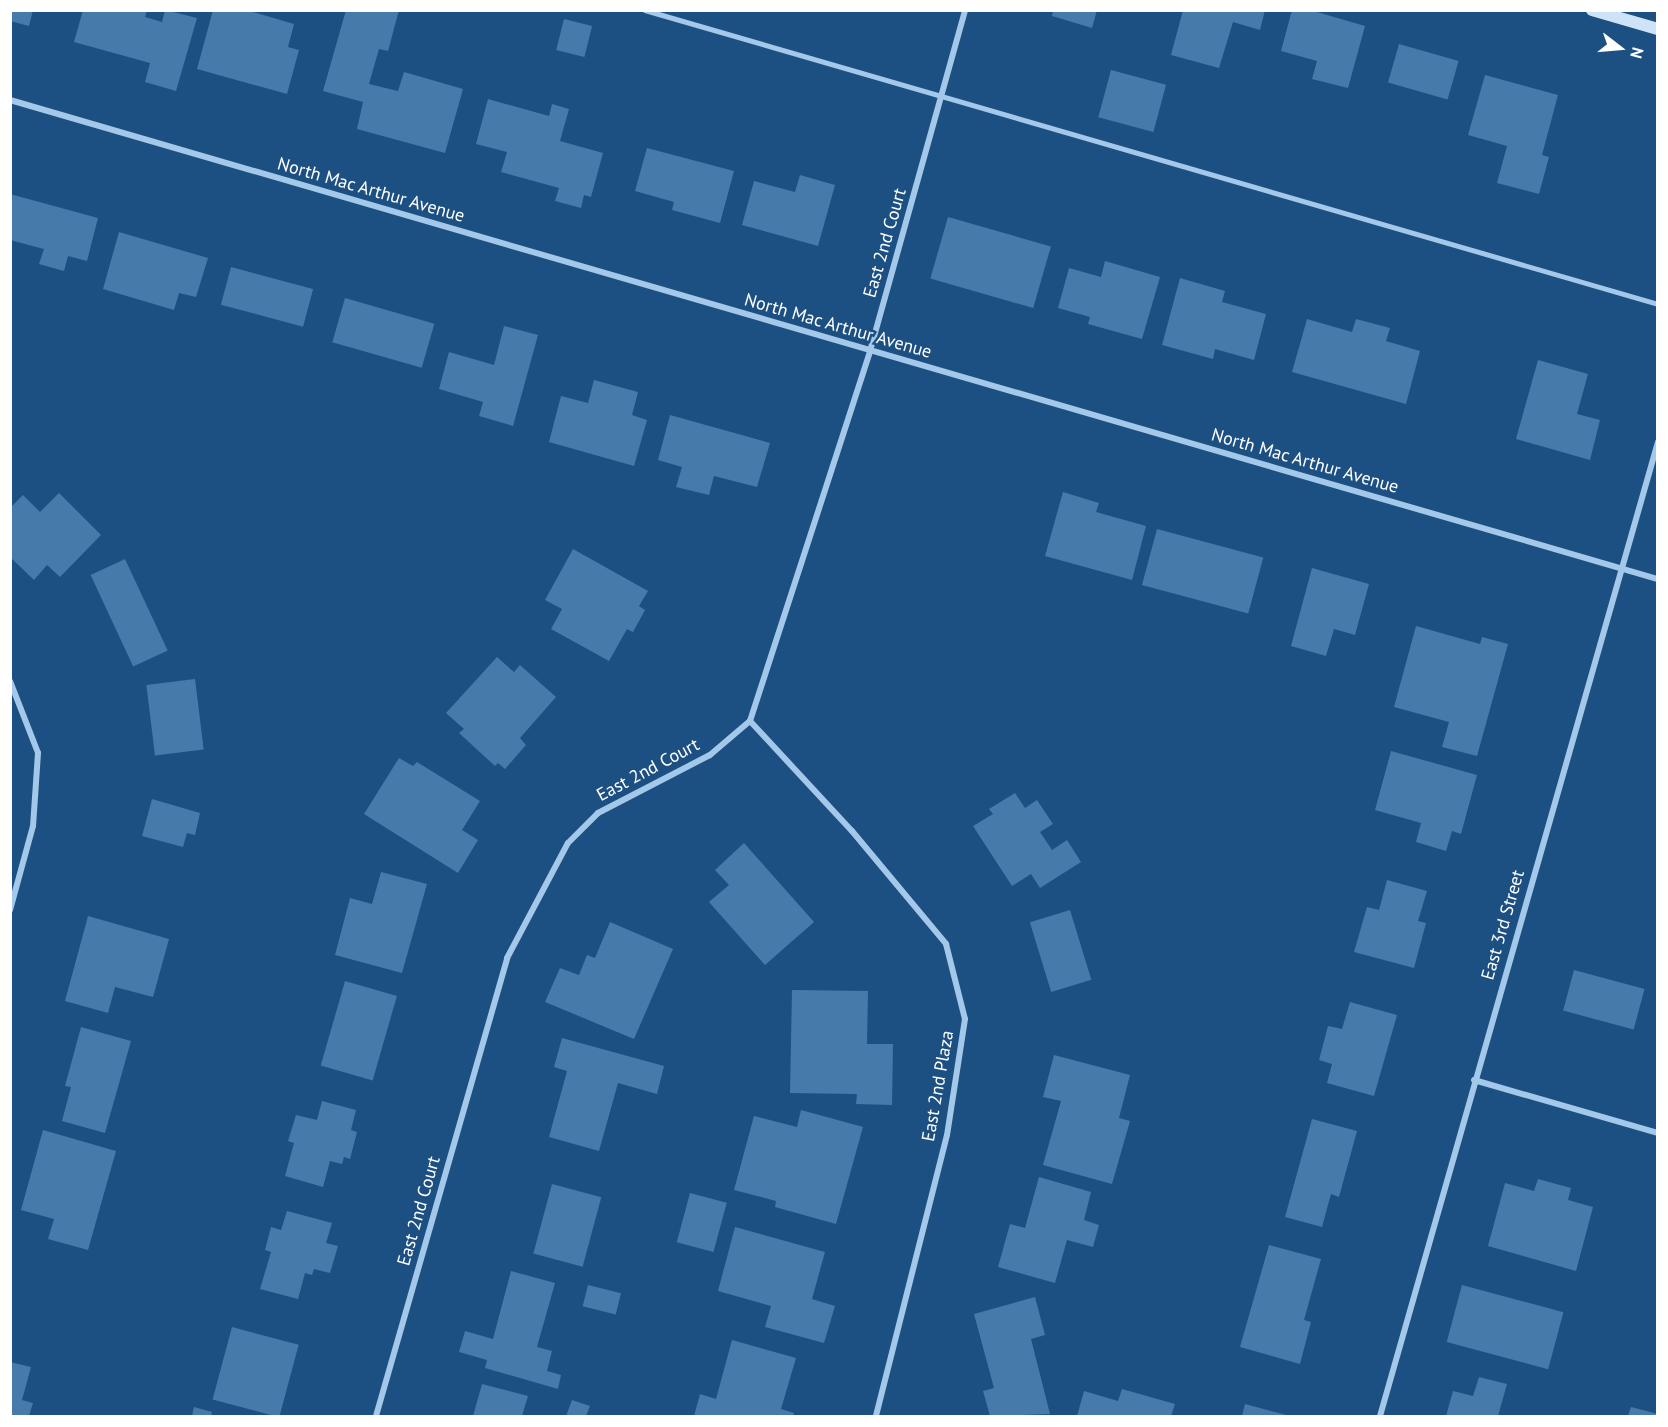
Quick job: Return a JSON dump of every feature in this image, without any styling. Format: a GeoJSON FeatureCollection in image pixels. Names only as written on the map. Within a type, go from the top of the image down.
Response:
{"type":"FeatureCollection","features":[{"type":"Feature","properties":{"kind":"street","name":"East 2nd Court"},"geometry":{"type":"LineString","coordinates":[[376,1416],[507,958],[568,843],[598,813],[710,755],[750,721],[870,351],[965,10]]}},
{"type":"Feature","properties":{"kind":"street"},"geometry":{"type":"LineString","coordinates":[[1592,10],[1658,29]]}},
{"type":"Feature","properties":{"kind":"street","name":"North Mac Arthur Avenue"},"geometry":{"type":"LineString","coordinates":[[10,100],[1658,579]]}},
{"type":"Feature","properties":{"kind":"street","name":"East 3rd Street"},"geometry":{"type":"LineString","coordinates":[[1380,1416],[1474,1080],[1658,442]]}},
{"type":"Feature","properties":{"kind":"street"},"geometry":{"type":"LineString","coordinates":[[10,681],[38,753],[33,826],[10,910]]}},
{"type":"Feature","properties":{"kind":"street","name":"East 2nd Plaza"},"geometry":{"type":"LineString","coordinates":[[750,721],[852,831],[946,944],[965,1019],[947,1135],[876,1416]]}},
{"type":"Feature","properties":{"kind":"street"},"geometry":{"type":"LineString","coordinates":[[1474,1080],[1658,1133]]}},
{"type":"Feature","properties":{"kind":"lane"},"geometry":{"type":"LineString","coordinates":[[645,10],[941,98],[1658,304]]}},
{"type":"Feature","properties":{"kind":"building"},"geometry":{"type":"Polygon","coordinates":[[[10,10],[33,10],[29,26],[10,21],[10,10]]]}},
{"type":"Feature","properties":{"kind":"building"},"geometry":{"type":"Polygon","coordinates":[[[83,10],[147,10],[145,17],[162,22],[165,10],[197,18],[176,91],[145,82],[150,63],[74,42],[83,10]]]}},
{"type":"Feature","properties":{"kind":"building"},"geometry":{"type":"Polygon","coordinates":[[[213,10],[246,10],[294,24],[288,47],[299,50],[287,94],[197,69],[213,10]]]}},
{"type":"Feature","properties":{"kind":"building"},"geometry":{"type":"Polygon","coordinates":[[[346,10],[399,10],[388,51],[379,49],[369,84],[398,91],[404,72],[463,89],[445,153],[357,129],[363,102],[323,91],[346,10]]]}},
{"type":"Feature","properties":{"kind":"building"},"geometry":{"type":"Polygon","coordinates":[[[1053,10],[1097,10],[1092,28],[1052,16],[1053,10]]]}},
{"type":"Feature","properties":{"kind":"building"},"geometry":{"type":"Polygon","coordinates":[[[1183,10],[1265,10],[1260,30],[1233,22],[1219,68],[1171,55],[1183,10]]]}},
{"type":"Feature","properties":{"kind":"building"},"geometry":{"type":"Polygon","coordinates":[[[1292,10],[1310,10],[1365,26],[1348,88],[1312,79],[1317,61],[1281,51],[1292,10]]]}},
{"type":"Feature","properties":{"kind":"building"},"geometry":{"type":"Polygon","coordinates":[[[564,19],[592,26],[584,57],[556,50],[564,19]]]}},
{"type":"Feature","properties":{"kind":"building"},"geometry":{"type":"Polygon","coordinates":[[[1399,44],[1459,61],[1448,100],[1388,82],[1399,44]]]}},
{"type":"Feature","properties":{"kind":"building"},"geometry":{"type":"Polygon","coordinates":[[[1111,70],[1166,85],[1153,132],[1098,117],[1111,70]]]}},
{"type":"Feature","properties":{"kind":"building"},"geometry":{"type":"Polygon","coordinates":[[[1485,75],[1558,95],[1542,155],[1549,157],[1539,194],[1497,183],[1507,146],[1468,135],[1485,75]]]}},
{"type":"Feature","properties":{"kind":"building"},"geometry":{"type":"Polygon","coordinates":[[[488,99],[549,116],[552,104],[569,109],[560,141],[603,153],[591,197],[584,195],[581,208],[555,201],[559,188],[501,172],[507,152],[476,144],[488,99]]]}},
{"type":"Feature","properties":{"kind":"building"},"geometry":{"type":"Polygon","coordinates":[[[647,148],[734,171],[720,223],[672,210],[674,202],[635,191],[647,148]]]}},
{"type":"Feature","properties":{"kind":"building"},"geometry":{"type":"Polygon","coordinates":[[[800,175],[835,185],[818,246],[742,225],[754,181],[795,192],[800,175]]]}},
{"type":"Feature","properties":{"kind":"building"},"geometry":{"type":"Polygon","coordinates":[[[10,194],[98,218],[87,261],[68,256],[64,271],[39,264],[44,249],[10,240],[10,194]]]}},
{"type":"Feature","properties":{"kind":"building"},"geometry":{"type":"Polygon","coordinates":[[[948,217],[1051,246],[1033,308],[930,279],[948,217]]]}},
{"type":"Feature","properties":{"kind":"building"},"geometry":{"type":"Polygon","coordinates":[[[119,232],[208,258],[196,297],[179,293],[174,310],[103,289],[119,232]]]}},
{"type":"Feature","properties":{"kind":"building"},"geometry":{"type":"Polygon","coordinates":[[[1105,261],[1160,277],[1142,339],[1088,324],[1090,317],[1058,308],[1069,268],[1101,277],[1105,261]]]}},
{"type":"Feature","properties":{"kind":"building"},"geometry":{"type":"Polygon","coordinates":[[[231,267],[313,289],[303,327],[221,305],[231,267]]]}},
{"type":"Feature","properties":{"kind":"building"},"geometry":{"type":"Polygon","coordinates":[[[1180,278],[1225,291],[1222,302],[1266,314],[1254,360],[1215,349],[1213,359],[1162,345],[1180,278]]]}},
{"type":"Feature","properties":{"kind":"building"},"geometry":{"type":"Polygon","coordinates":[[[345,298],[434,324],[422,368],[332,342],[345,298]]]}},
{"type":"Feature","properties":{"kind":"building"},"geometry":{"type":"Polygon","coordinates":[[[1307,319],[1352,332],[1356,319],[1390,328],[1386,341],[1420,351],[1406,404],[1292,372],[1307,319]]]}},
{"type":"Feature","properties":{"kind":"building"},"geometry":{"type":"Polygon","coordinates":[[[504,326],[538,335],[513,426],[479,416],[483,402],[439,389],[449,352],[494,365],[504,326]]]}},
{"type":"Feature","properties":{"kind":"building"},"geometry":{"type":"Polygon","coordinates":[[[1538,360],[1588,374],[1577,414],[1600,420],[1590,460],[1516,439],[1538,360]]]}},
{"type":"Feature","properties":{"kind":"building"},"geometry":{"type":"Polygon","coordinates":[[[594,380],[638,392],[632,415],[647,420],[634,466],[549,442],[561,396],[588,403],[594,380]]]}},
{"type":"Feature","properties":{"kind":"building"},"geometry":{"type":"Polygon","coordinates":[[[670,415],[770,443],[757,487],[714,476],[709,495],[676,487],[682,467],[658,460],[670,415]]]}},
{"type":"Feature","properties":{"kind":"building"},"geometry":{"type":"Polygon","coordinates":[[[1063,492],[1099,503],[1096,512],[1146,526],[1132,580],[1045,556],[1063,492]]]}},
{"type":"Feature","properties":{"kind":"building"},"geometry":{"type":"Polygon","coordinates":[[[59,493],[101,535],[60,577],[47,565],[34,580],[10,557],[10,508],[23,495],[40,512],[59,493]]]}},
{"type":"Feature","properties":{"kind":"building"},"geometry":{"type":"Polygon","coordinates":[[[1157,529],[1263,557],[1248,613],[1142,585],[1157,529]]]}},
{"type":"Feature","properties":{"kind":"building"},"geometry":{"type":"Polygon","coordinates":[[[573,549],[648,591],[639,606],[645,610],[633,632],[627,629],[609,661],[551,629],[562,609],[545,600],[573,549]]]}},
{"type":"Feature","properties":{"kind":"building"},"geometry":{"type":"Polygon","coordinates":[[[125,559],[168,651],[133,667],[91,575],[125,559]]]}},
{"type":"Feature","properties":{"kind":"building"},"geometry":{"type":"Polygon","coordinates":[[[1312,568],[1369,584],[1355,635],[1334,629],[1326,656],[1291,646],[1312,568]]]}},
{"type":"Feature","properties":{"kind":"building"},"geometry":{"type":"Polygon","coordinates":[[[1416,626],[1480,644],[1482,637],[1508,644],[1477,756],[1442,747],[1449,722],[1394,707],[1416,626]]]}},
{"type":"Feature","properties":{"kind":"building"},"geometry":{"type":"Polygon","coordinates":[[[497,657],[514,672],[520,665],[556,697],[520,738],[526,745],[505,769],[498,763],[495,766],[459,733],[464,729],[446,713],[497,657]]]}},
{"type":"Feature","properties":{"kind":"building"},"geometry":{"type":"Polygon","coordinates":[[[195,679],[204,749],[155,755],[146,685],[195,679]]]}},
{"type":"Feature","properties":{"kind":"building"},"geometry":{"type":"Polygon","coordinates":[[[1391,751],[1477,775],[1461,834],[1452,831],[1446,851],[1416,842],[1421,823],[1375,810],[1391,751]]]}},
{"type":"Feature","properties":{"kind":"building"},"geometry":{"type":"Polygon","coordinates":[[[399,758],[413,766],[417,762],[480,801],[462,830],[478,840],[458,873],[364,814],[399,758]]]}},
{"type":"Feature","properties":{"kind":"building"},"geometry":{"type":"Polygon","coordinates":[[[1015,793],[1025,808],[1037,800],[1053,824],[1040,832],[1052,850],[1067,840],[1081,862],[1040,888],[1031,874],[1012,886],[973,826],[993,814],[989,809],[1015,793]]]}},
{"type":"Feature","properties":{"kind":"building"},"geometry":{"type":"Polygon","coordinates":[[[152,799],[200,813],[195,835],[187,833],[183,847],[142,836],[152,799]]]}},
{"type":"Feature","properties":{"kind":"building"},"geometry":{"type":"Polygon","coordinates":[[[744,843],[814,922],[765,965],[709,902],[729,885],[715,870],[744,843]]]}},
{"type":"Feature","properties":{"kind":"building"},"geometry":{"type":"Polygon","coordinates":[[[381,872],[427,884],[402,973],[335,955],[350,898],[372,904],[381,872]]]}},
{"type":"Feature","properties":{"kind":"building"},"geometry":{"type":"Polygon","coordinates":[[[1387,880],[1427,891],[1418,921],[1426,923],[1414,968],[1354,952],[1367,907],[1379,910],[1387,880]]]}},
{"type":"Feature","properties":{"kind":"building"},"geometry":{"type":"Polygon","coordinates":[[[1070,910],[1091,980],[1051,992],[1030,922],[1070,910]]]}},
{"type":"Feature","properties":{"kind":"building"},"geometry":{"type":"Polygon","coordinates":[[[88,916],[169,939],[153,997],[115,987],[108,1013],[65,1001],[88,916]]]}},
{"type":"Feature","properties":{"kind":"building"},"geometry":{"type":"Polygon","coordinates":[[[610,922],[673,949],[634,1039],[545,1002],[560,968],[579,975],[587,955],[595,958],[610,922]]]}},
{"type":"Feature","properties":{"kind":"building"},"geometry":{"type":"Polygon","coordinates":[[[1574,970],[1645,989],[1634,1029],[1563,1011],[1574,970]]]}},
{"type":"Feature","properties":{"kind":"building"},"geometry":{"type":"Polygon","coordinates":[[[345,981],[397,996],[373,1080],[321,1066],[345,981]]]}},
{"type":"Feature","properties":{"kind":"building"},"geometry":{"type":"Polygon","coordinates":[[[792,990],[868,991],[867,1044],[893,1044],[892,1105],[856,1104],[857,1094],[790,1093],[792,990]]]}},
{"type":"Feature","properties":{"kind":"building"},"geometry":{"type":"Polygon","coordinates":[[[1350,1002],[1397,1015],[1374,1096],[1327,1083],[1332,1064],[1319,1060],[1328,1026],[1342,1029],[1350,1002]]]}},
{"type":"Feature","properties":{"kind":"building"},"geometry":{"type":"Polygon","coordinates":[[[81,1027],[131,1041],[105,1133],[62,1121],[71,1087],[65,1086],[81,1027]]]}},
{"type":"Feature","properties":{"kind":"building"},"geometry":{"type":"Polygon","coordinates":[[[562,1038],[664,1066],[657,1094],[618,1083],[599,1151],[549,1137],[567,1071],[554,1067],[562,1038]]]}},
{"type":"Feature","properties":{"kind":"building"},"geometry":{"type":"Polygon","coordinates":[[[1054,1055],[1130,1075],[1119,1118],[1130,1121],[1112,1184],[1043,1165],[1061,1101],[1043,1097],[1054,1055]]]}},
{"type":"Feature","properties":{"kind":"building"},"geometry":{"type":"Polygon","coordinates":[[[322,1101],[356,1110],[351,1130],[357,1132],[350,1159],[344,1157],[342,1164],[330,1161],[323,1187],[285,1176],[294,1143],[288,1141],[296,1115],[317,1120],[322,1101]]]}},
{"type":"Feature","properties":{"kind":"building"},"geometry":{"type":"Polygon","coordinates":[[[801,1110],[863,1127],[836,1224],[775,1207],[776,1201],[734,1190],[754,1116],[797,1127],[801,1110]]]}},
{"type":"Feature","properties":{"kind":"building"},"geometry":{"type":"Polygon","coordinates":[[[1312,1119],[1357,1131],[1339,1197],[1331,1194],[1322,1227],[1285,1217],[1312,1119]]]}},
{"type":"Feature","properties":{"kind":"building"},"geometry":{"type":"Polygon","coordinates":[[[43,1130],[116,1151],[88,1250],[48,1239],[54,1219],[21,1210],[43,1130]]]}},
{"type":"Feature","properties":{"kind":"building"},"geometry":{"type":"Polygon","coordinates":[[[1039,1177],[1091,1192],[1084,1220],[1099,1225],[1093,1247],[1067,1240],[1055,1283],[998,1267],[1010,1224],[1025,1228],[1039,1177]]]}},
{"type":"Feature","properties":{"kind":"building"},"geometry":{"type":"Polygon","coordinates":[[[1538,1179],[1571,1188],[1568,1200],[1593,1207],[1576,1271],[1488,1246],[1505,1183],[1534,1191],[1538,1179]]]}},
{"type":"Feature","properties":{"kind":"building"},"geometry":{"type":"Polygon","coordinates":[[[552,1184],[601,1197],[583,1267],[533,1254],[552,1184]]]}},
{"type":"Feature","properties":{"kind":"building"},"geometry":{"type":"Polygon","coordinates":[[[690,1193],[727,1203],[714,1252],[677,1242],[690,1193]]]}},
{"type":"Feature","properties":{"kind":"building"},"geometry":{"type":"Polygon","coordinates":[[[287,1211],[332,1223],[326,1243],[338,1246],[330,1273],[314,1269],[312,1275],[305,1273],[298,1299],[260,1289],[271,1252],[265,1250],[271,1227],[281,1230],[287,1211]]]}},
{"type":"Feature","properties":{"kind":"building"},"geometry":{"type":"Polygon","coordinates":[[[735,1227],[825,1252],[812,1299],[835,1306],[824,1343],[765,1327],[771,1306],[718,1291],[735,1227]]]}},
{"type":"Feature","properties":{"kind":"building"},"geometry":{"type":"Polygon","coordinates":[[[1269,1245],[1321,1259],[1304,1320],[1311,1322],[1300,1364],[1240,1347],[1269,1245]]]}},
{"type":"Feature","properties":{"kind":"building"},"geometry":{"type":"Polygon","coordinates":[[[511,1271],[555,1283],[537,1347],[552,1351],[547,1371],[561,1375],[558,1389],[485,1368],[487,1360],[459,1352],[465,1331],[493,1339],[511,1271]]]}},
{"type":"Feature","properties":{"kind":"building"},"geometry":{"type":"Polygon","coordinates":[[[588,1285],[621,1293],[616,1315],[583,1306],[588,1285]]]}},
{"type":"Feature","properties":{"kind":"building"},"geometry":{"type":"Polygon","coordinates":[[[1462,1285],[1563,1312],[1548,1369],[1447,1342],[1462,1285]]]}},
{"type":"Feature","properties":{"kind":"building"},"geometry":{"type":"Polygon","coordinates":[[[1035,1297],[1045,1335],[1031,1339],[1050,1414],[990,1416],[983,1391],[994,1388],[974,1314],[1035,1297]]]}},
{"type":"Feature","properties":{"kind":"building"},"geometry":{"type":"Polygon","coordinates":[[[232,1327],[299,1345],[280,1416],[213,1399],[232,1327]]]}},
{"type":"Feature","properties":{"kind":"building"},"geometry":{"type":"Polygon","coordinates":[[[732,1340],[796,1358],[781,1409],[794,1413],[793,1416],[694,1416],[700,1394],[716,1399],[732,1340]]]}},
{"type":"Feature","properties":{"kind":"building"},"geometry":{"type":"Polygon","coordinates":[[[10,1362],[31,1367],[22,1400],[33,1403],[29,1416],[10,1416],[10,1362]]]}},
{"type":"Feature","properties":{"kind":"building"},"geometry":{"type":"Polygon","coordinates":[[[1479,1377],[1507,1384],[1498,1416],[1446,1416],[1453,1391],[1473,1396],[1479,1377]]]}},
{"type":"Feature","properties":{"kind":"building"},"geometry":{"type":"Polygon","coordinates":[[[482,1384],[528,1396],[522,1416],[473,1416],[482,1384]]]}},
{"type":"Feature","properties":{"kind":"building"},"geometry":{"type":"Polygon","coordinates":[[[1122,1389],[1175,1404],[1171,1416],[1077,1416],[1084,1391],[1118,1401],[1122,1389]]]}},
{"type":"Feature","properties":{"kind":"building"},"geometry":{"type":"Polygon","coordinates":[[[572,1400],[590,1406],[586,1416],[566,1416],[572,1400]]]}},
{"type":"Feature","properties":{"kind":"building"},"geometry":{"type":"Polygon","coordinates":[[[1245,1404],[1290,1416],[1242,1416],[1245,1404]]]}},
{"type":"Feature","properties":{"kind":"building"},"geometry":{"type":"Polygon","coordinates":[[[194,1407],[212,1412],[211,1416],[192,1416],[194,1407]]]}},
{"type":"Feature","properties":{"kind":"building"},"geometry":{"type":"Polygon","coordinates":[[[1631,1407],[1658,1414],[1658,1416],[1628,1416],[1631,1407]]]}}]}
